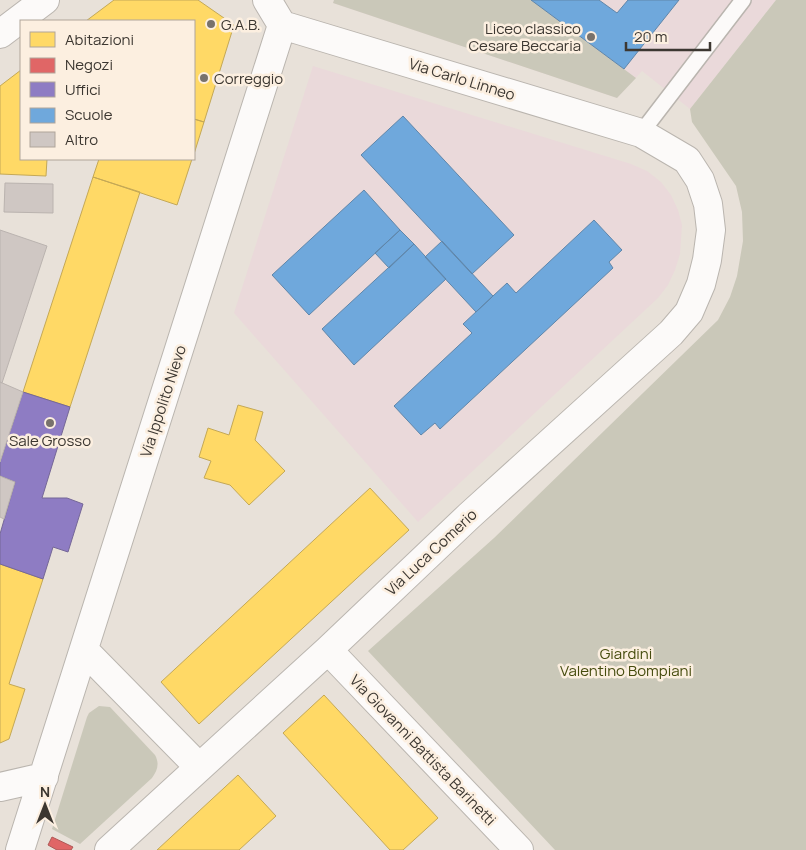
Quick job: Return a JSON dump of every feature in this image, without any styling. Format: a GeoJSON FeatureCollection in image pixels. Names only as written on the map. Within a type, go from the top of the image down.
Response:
{"type":"FeatureCollection","features":[{"type":"Feature","properties":{"kind":"street"},"geometry":{"type":"LineString","coordinates":[[0,34],[45,0]]}},
{"type":"Feature","properties":{"kind":"street"},"geometry":{"type":"LineString","coordinates":[[267,0],[282,25]]}},
{"type":"Feature","properties":{"kind":"street","name":"Via Carlo Linneo"},"geometry":{"type":"LineString","coordinates":[[282,25],[641,133],[687,160],[700,180],[708,204],[711,230]]}},
{"type":"Feature","properties":{"kind":"street","name":"Via Ippolito Nievo"},"geometry":{"type":"LineString","coordinates":[[20,850],[282,25]]}},
{"type":"Feature","properties":{"kind":"street","name":"Via Luca Comerio"},"geometry":{"type":"LineString","coordinates":[[109,850],[328,650],[469,516],[671,333],[689,312],[701,284],[707,260],[711,230]]}},
{"type":"Feature","properties":{"kind":"street"},"geometry":{"type":"LineString","coordinates":[[84,650],[199,767]]}},
{"type":"Feature","properties":{"kind":"street","name":"Via Giovanni Battista Barinetti"},"geometry":{"type":"LineString","coordinates":[[328,650],[519,850]]}},
{"type":"Feature","properties":{"kind":"street"},"geometry":{"type":"LineString","coordinates":[[0,787],[44,778]]}},
{"type":"Feature","properties":{"kind":"lane"},"geometry":{"type":"LineString","coordinates":[[641,133],[743,0]]}},
{"type":"Feature","properties":{"kind":"shaded area","name":"Liceo classico Cesare Beccaria"},"geometry":{"type":"Polygon","coordinates":[[[334,0],[776,0],[690,109],[642,71],[617,98],[333,3],[334,0]]]}},
{"type":"Feature","properties":{"kind":"shaded area"},"geometry":{"type":"Polygon","coordinates":[[[313,66],[631,164],[647,171],[661,182],[671,195],[682,225],[680,254],[675,270],[668,285],[658,298],[418,522],[234,313],[313,66]]]}},
{"type":"Feature","properties":{"kind":"green space"},"geometry":{"type":"Polygon","coordinates":[[[334,0],[531,0],[636,78],[617,98],[333,3],[334,0]]]}},
{"type":"Feature","properties":{"kind":"green space","name":"Giardini Valentino Bompiani"},"geometry":{"type":"Polygon","coordinates":[[[776,0],[806,0],[806,850],[555,850],[368,651],[494,538],[718,320],[730,297],[737,276],[743,241],[742,212],[736,186],[692,122],[690,109],[776,0]]]}},
{"type":"Feature","properties":{"kind":"green space"},"geometry":{"type":"Polygon","coordinates":[[[99,706],[110,707],[155,755],[157,767],[152,778],[80,844],[52,829],[87,717],[89,713],[99,706]]]}},
{"type":"Feature","properties":{"kind":"building: Abitazioni"},"geometry":{"type":"Polygon","coordinates":[[[114,0],[198,0],[234,25],[204,122],[195,119],[195,20],[87,20],[114,0]]]}},
{"type":"Feature","properties":{"kind":"building: Abitazioni"},"geometry":{"type":"Polygon","coordinates":[[[20,71],[20,160],[47,160],[46,176],[0,174],[0,86],[20,71]]]}},
{"type":"Feature","properties":{"kind":"building: Abitazioni"},"geometry":{"type":"Polygon","coordinates":[[[195,119],[204,122],[195,151],[195,119]]]}},
{"type":"Feature","properties":{"kind":"building: Abitazioni"},"geometry":{"type":"Polygon","coordinates":[[[99,160],[192,160],[177,205],[93,177],[99,160]]]}},
{"type":"Feature","properties":{"kind":"building: Abitazioni"},"geometry":{"type":"Polygon","coordinates":[[[93,177],[140,192],[70,407],[23,392],[93,177]]]}},
{"type":"Feature","properties":{"kind":"building: Abitazioni"},"geometry":{"type":"Polygon","coordinates":[[[238,405],[263,412],[255,440],[285,471],[249,505],[230,485],[204,478],[211,461],[199,457],[208,428],[229,435],[238,405]]]}},
{"type":"Feature","properties":{"kind":"building: Abitazioni"},"geometry":{"type":"Polygon","coordinates":[[[370,488],[409,530],[199,724],[161,682],[370,488]]]}},
{"type":"Feature","properties":{"kind":"building: Abitazioni"},"geometry":{"type":"Polygon","coordinates":[[[0,564],[43,579],[9,684],[25,689],[9,739],[0,743],[0,564]]]}},
{"type":"Feature","properties":{"kind":"building: Abitazioni"},"geometry":{"type":"Polygon","coordinates":[[[324,695],[438,818],[403,850],[390,850],[283,733],[324,695]]]}},
{"type":"Feature","properties":{"kind":"building: Abitazioni"},"geometry":{"type":"Polygon","coordinates":[[[238,775],[276,816],[239,850],[157,850],[238,775]]]}},
{"type":"Feature","properties":{"kind":"building: Negozi"},"geometry":{"type":"Polygon","coordinates":[[[52,837],[73,847],[71,850],[57,850],[48,845],[52,837]]]}},
{"type":"Feature","properties":{"kind":"building: Uffici"},"geometry":{"type":"Polygon","coordinates":[[[23,392],[70,407],[42,498],[67,498],[83,504],[68,552],[53,547],[43,579],[0,564],[0,534],[15,482],[0,476],[0,462],[23,392]]]}},
{"type":"Feature","properties":{"kind":"building: Scuole"},"geometry":{"type":"Polygon","coordinates":[[[531,0],[599,0],[617,13],[628,0],[679,0],[624,69],[531,0]]]}},
{"type":"Feature","properties":{"kind":"building: Scuole"},"geometry":{"type":"Polygon","coordinates":[[[403,116],[514,235],[472,274],[361,155],[403,116]]]}},
{"type":"Feature","properties":{"kind":"building: Scuole"},"geometry":{"type":"Polygon","coordinates":[[[364,190],[400,230],[309,315],[272,275],[364,190]]]}},
{"type":"Feature","properties":{"kind":"building: Scuole"},"geometry":{"type":"Polygon","coordinates":[[[594,220],[622,250],[609,262],[613,268],[440,429],[435,423],[421,435],[394,406],[472,333],[463,324],[493,296],[507,283],[516,293],[594,220]]]}},
{"type":"Feature","properties":{"kind":"building: Scuole"},"geometry":{"type":"Polygon","coordinates":[[[400,230],[414,244],[389,268],[375,253],[400,230]]]}},
{"type":"Feature","properties":{"kind":"building: Scuole"},"geometry":{"type":"Polygon","coordinates":[[[442,241],[493,296],[476,312],[425,257],[442,241]]]}},
{"type":"Feature","properties":{"kind":"building: Scuole"},"geometry":{"type":"Polygon","coordinates":[[[414,244],[446,279],[354,365],[322,329],[414,244]]]}},
{"type":"Feature","properties":{"kind":"building: Altro"},"geometry":{"type":"Polygon","coordinates":[[[5,183],[53,184],[53,213],[4,212],[5,183]]]}},
{"type":"Feature","properties":{"kind":"building: Altro"},"geometry":{"type":"Polygon","coordinates":[[[0,230],[47,246],[2,383],[0,382],[0,230]]]}},
{"type":"Feature","properties":{"kind":"building: Altro"},"geometry":{"type":"Polygon","coordinates":[[[0,382],[23,392],[0,462],[0,382]]]}},
{"type":"Feature","properties":{"kind":"building: Altro"},"geometry":{"type":"Polygon","coordinates":[[[0,476],[15,482],[4,519],[0,517],[0,476]]]}},
{"type":"Feature","properties":{"kind":"place","name":"G.A.B."},"geometry":{"type":"Point","coordinates":[211,24]}},
{"type":"Feature","properties":{"kind":"place","name":"Liceo classico Cesare Beccaria"},"geometry":{"type":"Point","coordinates":[591,37]}},
{"type":"Feature","properties":{"kind":"place","name":"Correggio"},"geometry":{"type":"Point","coordinates":[204,78]}},
{"type":"Feature","properties":{"kind":"place","name":"Sale Grosso"},"geometry":{"type":"Point","coordinates":[50,423]}}]}
